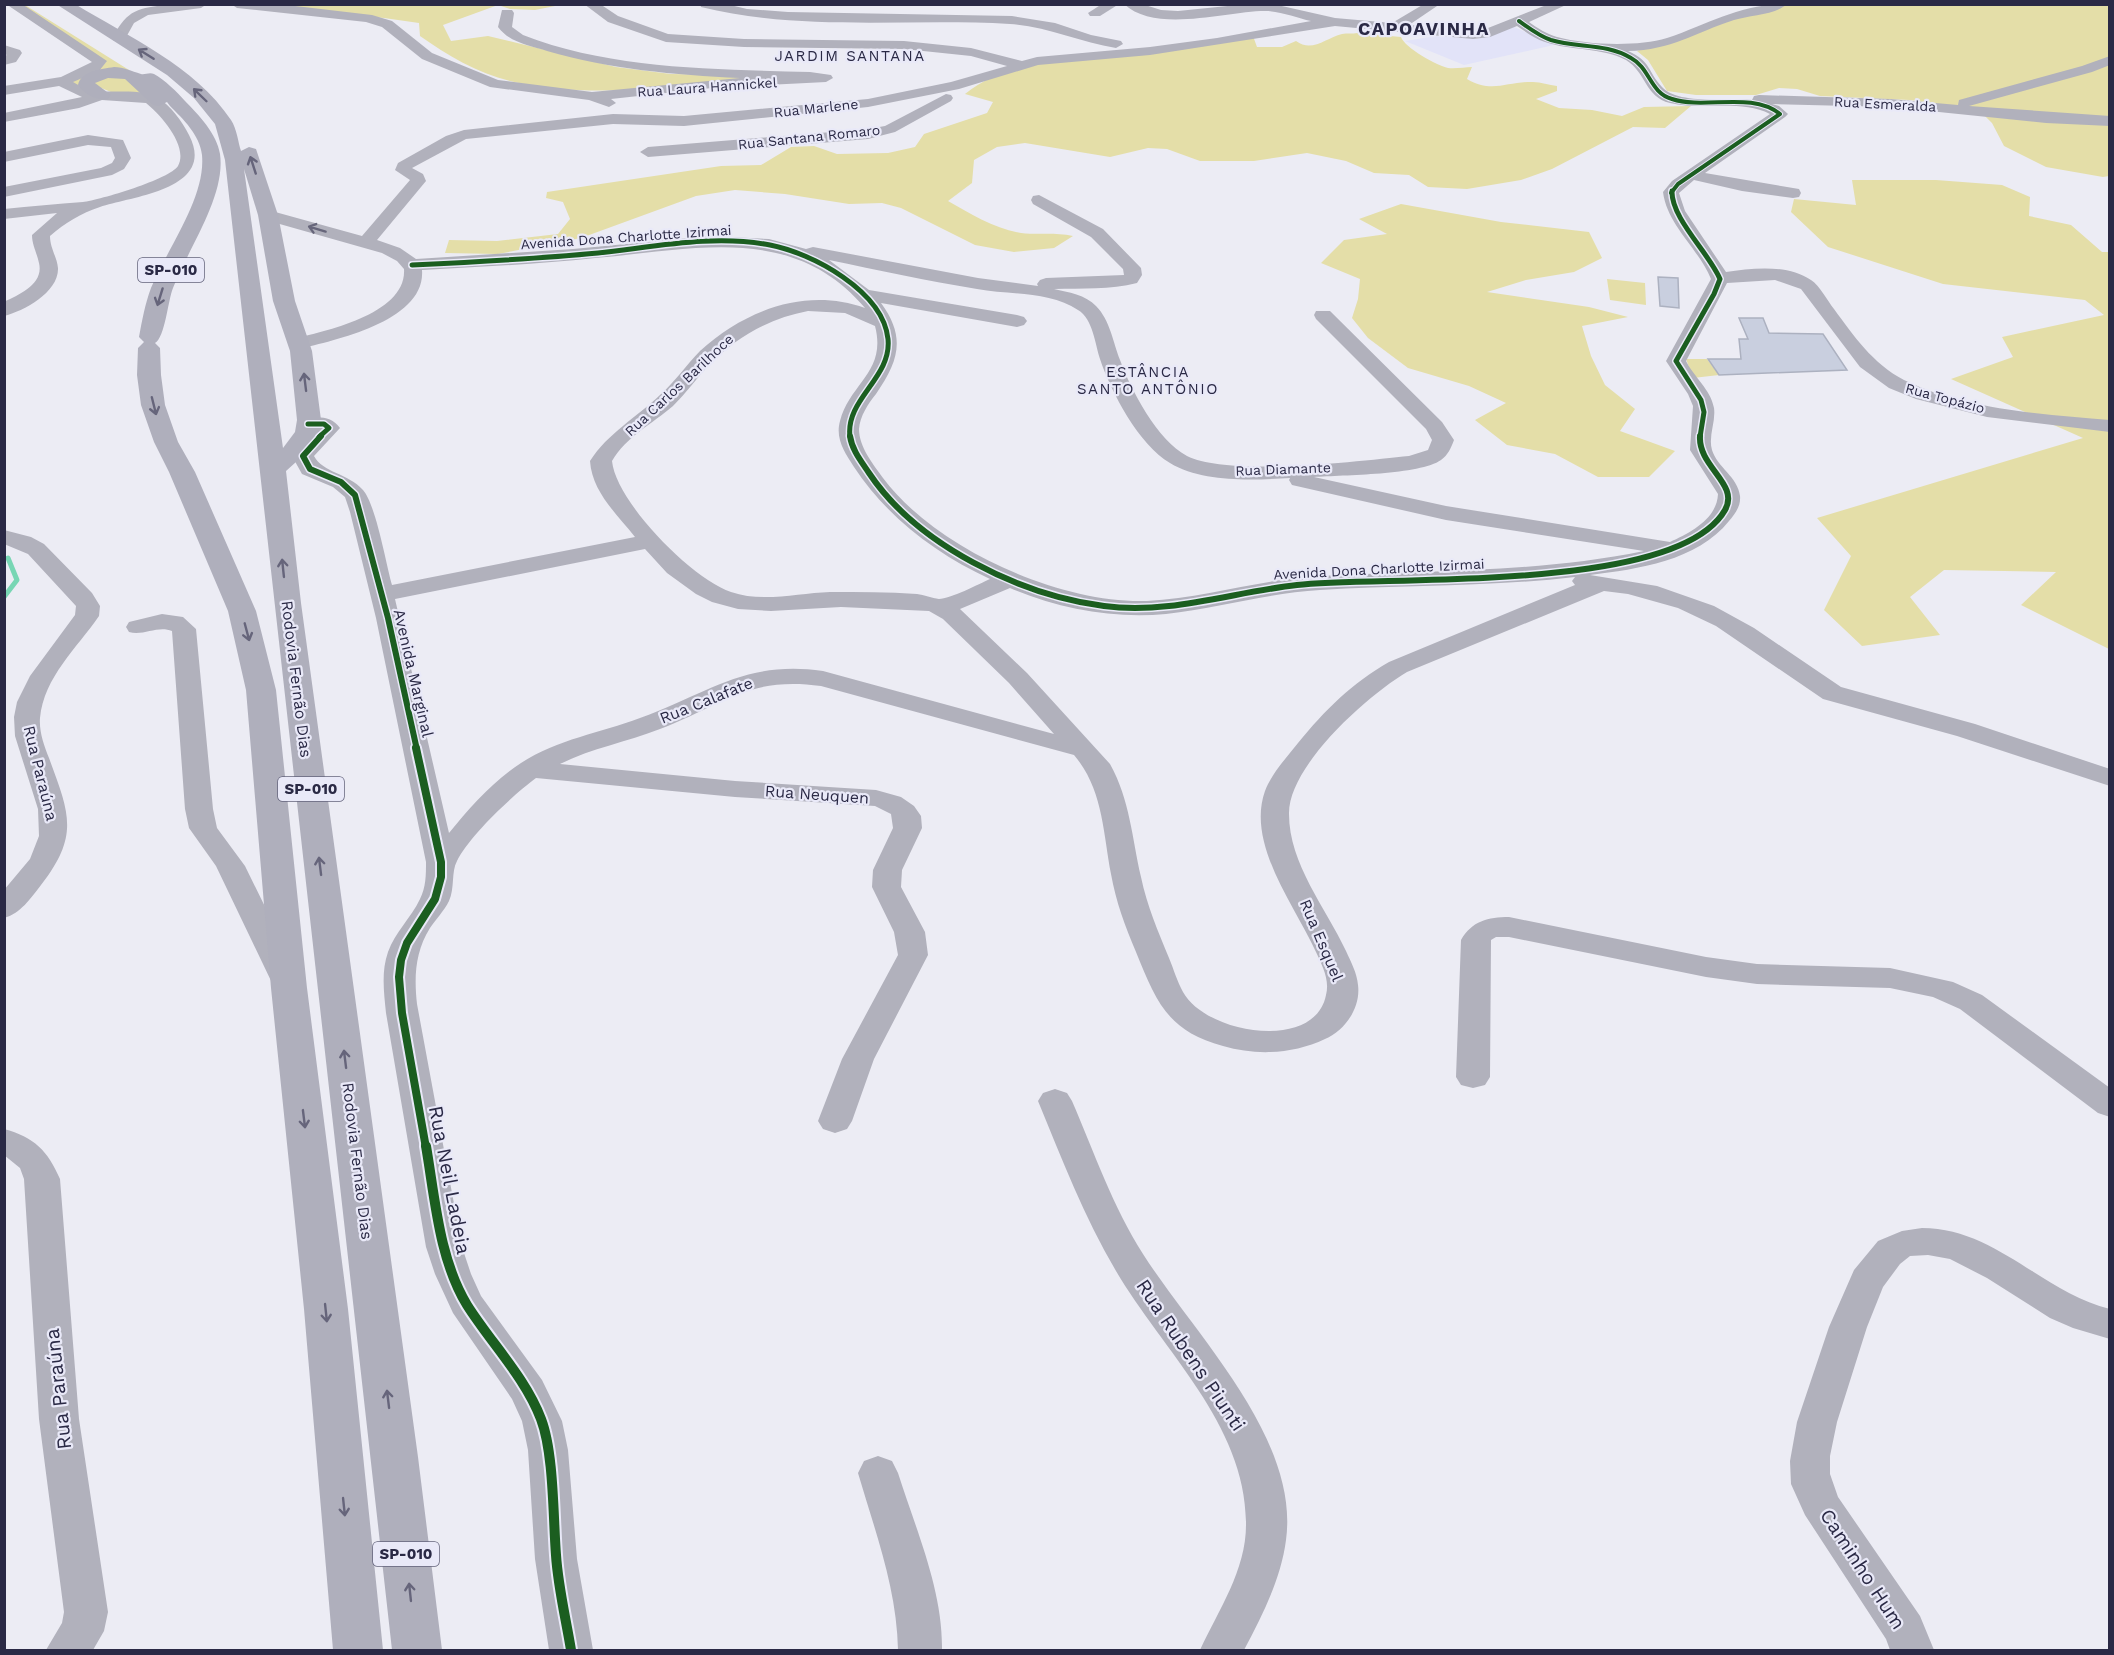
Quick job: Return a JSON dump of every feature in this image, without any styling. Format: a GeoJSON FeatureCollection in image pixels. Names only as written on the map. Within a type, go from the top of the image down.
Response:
{"type":"FeatureCollection","features":[{"type":"Feature","properties":{"kind":"highway","name":"Rodovia Fernão Dias"},"geometry":{"type":"LineString","coordinates":[[63,4],[173,71],[200,94],[213,128],[234,160],[417,1650]]}},
{"type":"Feature","properties":{"kind":"highway","name":"Rodovia Fernão Dias"},"geometry":{"type":"LineString","coordinates":[[33,10],[126,62],[213,128]]}},
{"type":"Feature","properties":{"kind":"highway"},"geometry":{"type":"LineString","coordinates":[[102,95],[86,85],[88,79],[109,73],[132,75],[192,132],[213,128],[234,128],[246,146],[268,215],[284,301],[299,343],[308,424],[307,432],[297,448],[273,469]]}},
{"type":"Feature","properties":{"kind":"highway","name":"Rodovia Fernão Dias"},"geometry":{"type":"LineString","coordinates":[[213,128],[210,180],[162,289],[150,343],[149,375],[153,405],[166,442],[182,472],[242,611],[261,690],[289,988],[326,1309],[358,1650]]}},
{"type":"Feature","properties":{"kind":"street"},"geometry":{"type":"LineString","coordinates":[[119,38],[129,20],[145,12],[201,4]]}},
{"type":"Feature","properties":{"kind":"street"},"geometry":{"type":"LineString","coordinates":[[237,4],[367,18],[387,24],[426,56],[495,84],[592,96],[612,104],[620,110],[624,119]]}},
{"type":"Feature","properties":{"kind":"street"},"geometry":{"type":"LineString","coordinates":[[590,4],[613,19],[628,25],[744,43],[904,45],[971,52],[1021,65]]}},
{"type":"Feature","properties":{"kind":"street"},"geometry":{"type":"LineString","coordinates":[[706,4],[747,13],[788,16],[1012,20],[1055,27],[1096,41],[1124,44],[1218,37],[1288,22],[1311,24]]}},
{"type":"Feature","properties":{"kind":"street"},"geometry":{"type":"LineString","coordinates":[[1095,13],[1113,4]]}},
{"type":"Feature","properties":{"kind":"street"},"geometry":{"type":"LineString","coordinates":[[1130,4],[1145,13],[1164,15],[1268,7]]}},
{"type":"Feature","properties":{"kind":"street"},"geometry":{"type":"LineString","coordinates":[[1253,4],[1335,22],[1473,35],[1485,34],[1562,4]]}},
{"type":"Feature","properties":{"kind":"street"},"geometry":{"type":"LineString","coordinates":[[1392,29],[1434,4]]}},
{"type":"Feature","properties":{"kind":"street"},"geometry":{"type":"LineString","coordinates":[[1597,47],[1660,44],[1690,35],[1729,17],[1781,4]]}},
{"type":"Feature","properties":{"kind":"street"},"geometry":{"type":"LineString","coordinates":[[4,91],[65,81],[96,67],[99,61],[33,10],[13,12]]}},
{"type":"Feature","properties":{"kind":"street"},"geometry":{"type":"LineString","coordinates":[[507,13],[508,32],[525,40],[545,46],[588,43]]}},
{"type":"Feature","properties":{"kind":"street"},"geometry":{"type":"LineString","coordinates":[[718,21],[788,16]]}},
{"type":"Feature","properties":{"kind":"street"},"geometry":{"type":"LineString","coordinates":[[1519,21],[1553,41],[1618,52],[1637,62],[1660,95],[1685,102],[1768,106],[1780,114],[1678,184],[1671,192],[1671,198],[1717,270],[1719,279]]}},
{"type":"Feature","properties":{"kind":"street","name":"Rua Marlene"},"geometry":{"type":"LineString","coordinates":[[366,243],[418,181],[417,177],[403,170],[404,166],[452,139],[471,134],[624,119],[670,122],[847,106],[897,99],[954,86],[1021,65],[1061,58],[1150,51],[1335,22]]}},
{"type":"Feature","properties":{"kind":"street"},"geometry":{"type":"LineString","coordinates":[[630,41],[664,31]]}},
{"type":"Feature","properties":{"kind":"street","name":"Rua Laura Hannickel"},"geometry":{"type":"LineString","coordinates":[[545,46],[593,60],[659,69],[707,74],[826,78],[823,80],[712,84],[592,96]]}},
{"type":"Feature","properties":{"kind":"street"},"geometry":{"type":"LineString","coordinates":[[4,49],[15,53],[4,61]]}},
{"type":"Feature","properties":{"kind":"street"},"geometry":{"type":"LineString","coordinates":[[1939,107],[1982,98],[2087,69],[2109,60]]}},
{"type":"Feature","properties":{"kind":"street"},"geometry":{"type":"LineString","coordinates":[[4,310],[45,283],[49,275],[48,262],[41,248],[41,236],[53,224],[87,206],[170,181],[185,169],[188,163],[188,154],[179,132],[155,102],[142,97],[76,91],[65,84],[65,81]]}},
{"type":"Feature","properties":{"kind":"street","name":"Rua Santana Romaro"},"geometry":{"type":"LineString","coordinates":[[648,152],[848,136],[880,131],[898,124],[951,95],[956,91],[954,86]]}},
{"type":"Feature","properties":{"kind":"street"},"geometry":{"type":"LineString","coordinates":[[4,118],[79,104],[102,95]]}},
{"type":"Feature","properties":{"kind":"street","name":"Rua Esmeralda"},"geometry":{"type":"LineString","coordinates":[[1660,95],[1872,102],[2046,118],[2109,121]]}},
{"type":"Feature","properties":{"kind":"street"},"geometry":{"type":"LineString","coordinates":[[4,157],[88,140],[117,143],[123,158],[118,166],[106,172],[4,192]]}},
{"type":"Feature","properties":{"kind":"street"},"geometry":{"type":"LineString","coordinates":[[1692,175],[1742,186],[1793,193]]}},
{"type":"Feature","properties":{"kind":"street"},"geometry":{"type":"LineString","coordinates":[[971,282],[1078,283],[1131,279],[1132,267],[1096,233],[1039,200]]}},
{"type":"Feature","properties":{"kind":"street"},"geometry":{"type":"LineString","coordinates":[[4,214],[64,206],[87,206]]}},
{"type":"Feature","properties":{"kind":"street"},"geometry":{"type":"LineString","coordinates":[[268,215],[405,256],[412,265],[414,276],[411,286],[397,303],[383,314],[351,329],[299,343]]}},
{"type":"Feature","properties":{"kind":"street","name":"Avenida Dona Charlotte Izirmai"},"geometry":{"type":"LineString","coordinates":[[412,265],[489,261],[711,242],[740,242],[784,247],[819,261],[848,280],[865,295],[879,311],[884,323],[887,347],[885,360],[879,373],[852,412],[848,423],[854,451],[884,491],[917,526],[948,548],[1009,580],[1091,604],[1140,608],[1285,585],[1529,574],[1612,564],[1673,550],[1713,524],[1730,506],[1730,497],[1725,487],[1700,449],[1703,405],[1676,361],[1714,294],[1719,279]]}},
{"type":"Feature","properties":{"kind":"street","name":"Rua Diamante"},"geometry":{"type":"LineString","coordinates":[[784,247],[1063,298],[1085,305],[1094,315],[1112,365],[1126,394],[1153,436],[1180,461],[1196,466],[1253,472],[1410,462],[1432,456],[1443,446],[1443,440],[1435,426],[1323,315]]}},
{"type":"Feature","properties":{"kind":"street","name":"Rua Topázio"},"geometry":{"type":"LineString","coordinates":[[1719,279],[1762,274],[1799,280],[1807,285],[1874,369],[1899,385],[1924,395],[2022,416],[2109,426]]}},
{"type":"Feature","properties":{"kind":"street"},"geometry":{"type":"LineString","coordinates":[[865,295],[1017,321]]}},
{"type":"Feature","properties":{"kind":"street","name":"Rua Carlos Barilhoce"},"geometry":{"type":"LineString","coordinates":[[884,323],[843,307],[814,305],[773,314],[748,325],[723,341],[706,356],[669,398],[612,445],[601,461],[604,479],[650,541],[677,571],[719,597],[736,602],[776,604],[831,599],[907,601],[943,607]]}},
{"type":"Feature","properties":{"kind":"street","name":"Avenida Marginal"},"geometry":{"type":"LineString","coordinates":[[308,424],[324,424],[329,428],[303,456],[310,469],[341,482],[355,495],[361,512],[382,594],[441,862],[439,890],[435,902],[407,944],[398,977]]}},
{"type":"Feature","properties":{"kind":"street"},"geometry":{"type":"LineString","coordinates":[[1253,472],[1343,488],[1446,513],[1673,550]]}},
{"type":"Feature","properties":{"kind":"street","name":"Rua Paraúna"},"geometry":{"type":"LineString","coordinates":[[4,537],[24,542],[36,549],[88,606],[87,616],[39,681],[31,701],[27,719],[28,735],[55,825],[53,839],[45,857],[4,909]]}},
{"type":"Feature","properties":{"kind":"street"},"geometry":{"type":"LineString","coordinates":[[382,594],[650,541]]}},
{"type":"Feature","properties":{"kind":"street"},"geometry":{"type":"LineString","coordinates":[[1529,574],[1645,589],[1690,604],[1743,632],[1814,684],[1832,693],[1966,730],[2109,778]]}},
{"type":"Feature","properties":{"kind":"street"},"geometry":{"type":"LineString","coordinates":[[943,607],[1009,580]]}},
{"type":"Feature","properties":{"kind":"street","name":"Rua Esquel"},"geometry":{"type":"LineString","coordinates":[[943,607],[1018,678],[1105,778],[1118,825],[1129,893],[1162,980],[1177,1007],[1203,1027],[1229,1038],[1259,1041],[1291,1040],[1319,1030],[1332,1021],[1341,1006],[1344,990],[1338,968],[1316,918],[1282,854],[1274,824],[1278,794],[1296,764],[1349,699],[1369,683],[1398,667],[1602,583]]}},
{"type":"Feature","properties":{"kind":"street"},"geometry":{"type":"LineString","coordinates":[[138,627],[168,621],[181,624],[184,629],[199,808],[204,828],[230,866],[289,988]]}},
{"type":"Feature","properties":{"kind":"street","name":"Rua Calafate"},"geometry":{"type":"LineString","coordinates":[[441,862],[510,784],[531,769],[573,748],[648,724],[745,682],[781,676],[823,679],[1083,750]]}},
{"type":"Feature","properties":{"kind":"street","name":"Rua Neuquen"},"geometry":{"type":"LineString","coordinates":[[531,769],[735,789],[855,795],[893,803],[904,811],[909,820],[907,829],[886,878],[892,902],[909,927],[914,942],[913,955],[858,1059],[835,1121]]}},
{"type":"Feature","properties":{"kind":"street"},"geometry":{"type":"LineString","coordinates":[[1473,1077],[1476,940],[1479,933],[1486,929],[1509,927],[1706,967],[1747,973],[1795,977],[1890,978],[1942,989],[1971,1002],[2109,1106]]}},
{"type":"Feature","properties":{"kind":"street","name":"Rua Neil Ladeia"},"geometry":{"type":"LineString","coordinates":[[398,977],[402,1013],[444,1247],[466,1303],[528,1391],[542,1421],[548,1450],[556,1559],[571,1650]]}},
{"type":"Feature","properties":{"kind":"street","name":"Rua Rubens Piunti"},"geometry":{"type":"LineString","coordinates":[[1055,1101],[1109,1228],[1130,1264],[1234,1414],[1264,1483],[1267,1523],[1262,1560],[1244,1607],[1222,1650]]}},
{"type":"Feature","properties":{"kind":"street","name":"Rua Paraúna"},"geometry":{"type":"LineString","coordinates":[[4,1141],[20,1147],[35,1160],[42,1179],[59,1419],[86,1612],[82,1631],[68,1650]]}},
{"type":"Feature","properties":{"kind":"street","name":"Caminho Hum"},"geometry":{"type":"LineString","coordinates":[[1912,1650],[1905,1629],[1824,1511],[1813,1488],[1809,1470],[1816,1424],[1860,1294],[1888,1252],[1905,1244],[1932,1241],[1956,1246],[1981,1257],[2046,1299],[2073,1313],[2109,1324]]}},
{"type":"Feature","properties":{"kind":"street"},"geometry":{"type":"LineString","coordinates":[[878,1473],[914,1598],[920,1634],[920,1650]]}},
{"type":"Feature","properties":{"kind":"shaded area"},"geometry":{"type":"Polygon","coordinates":[[[19,5],[25,5],[129,70],[104,72],[86,88],[74,84],[72,81],[101,67],[106,62],[19,5]]]}},
{"type":"Feature","properties":{"kind":"shaded area"},"geometry":{"type":"Polygon","coordinates":[[[257,5],[498,5],[443,25],[451,41],[488,36],[616,67],[671,74],[771,76],[673,87],[607,91],[542,87],[498,78],[463,63],[420,36],[419,23],[257,5]]]}},
{"type":"Feature","properties":{"kind":"shaded area"},"geometry":{"type":"Polygon","coordinates":[[[498,5],[560,5],[535,10],[510,9],[498,5]]]}},
{"type":"Feature","properties":{"kind":"shaded area"},"geometry":{"type":"Polygon","coordinates":[[[1786,5],[2109,5],[2109,176],[2103,177],[2046,167],[2004,146],[1992,123],[1983,114],[1961,107],[1910,100],[1820,96],[1797,89],[1779,88],[1756,95],[1696,95],[1667,91],[1648,60],[1637,51],[1718,23],[1786,5]]]}},
{"type":"Feature","properties":{"kind":"shaded area"},"geometry":{"type":"Polygon","coordinates":[[[1512,26],[1554,45],[1464,65],[1405,41],[1436,36],[1477,39],[1512,26]]]}},
{"type":"Feature","properties":{"kind":"shaded area"},"geometry":{"type":"Polygon","coordinates":[[[1342,34],[1401,37],[1414,51],[1443,66],[1448,68],[1472,67],[1467,79],[1484,86],[1539,82],[1557,86],[1557,91],[1536,99],[1559,108],[1592,110],[1622,116],[1644,107],[1691,106],[1665,128],[1633,127],[1552,169],[1521,180],[1467,189],[1428,187],[1409,175],[1374,173],[1346,161],[1307,153],[1254,161],[1200,161],[1167,149],[1148,148],[1110,157],[1025,143],[997,147],[974,160],[972,183],[948,201],[983,220],[1011,231],[1073,236],[1054,248],[1014,252],[975,245],[901,208],[882,203],[849,204],[785,194],[735,190],[696,196],[581,238],[498,254],[445,253],[449,240],[497,241],[558,234],[570,219],[563,202],[546,198],[547,192],[721,166],[761,165],[791,147],[814,146],[837,154],[888,153],[915,147],[924,134],[987,113],[993,102],[965,94],[996,75],[1029,65],[1196,47],[1253,36],[1257,47],[1282,47],[1296,41],[1308,46],[1342,34]]]}},
{"type":"Feature","properties":{"kind":"shaded area"},"geometry":{"type":"Polygon","coordinates":[[[124,74],[154,95],[111,92],[94,85],[98,77],[124,74]]]}},
{"type":"Feature","properties":{"kind":"shaded area"},"geometry":{"type":"Polygon","coordinates":[[[1852,180],[1936,180],[2002,185],[2030,197],[2029,216],[2071,225],[2102,252],[2109,252],[2109,649],[2021,605],[2056,572],[1944,570],[1910,597],[1940,635],[1862,646],[1824,610],[1851,556],[1817,518],[2083,438],[1951,379],[2013,357],[2002,337],[2104,315],[2085,300],[1943,284],[1828,247],[1791,212],[1794,199],[1856,205],[1852,180]]]}},
{"type":"Feature","properties":{"kind":"shaded area"},"geometry":{"type":"Polygon","coordinates":[[[1401,204],[1501,222],[1589,232],[1602,258],[1574,272],[1526,280],[1487,292],[1589,307],[1628,317],[1582,326],[1591,356],[1605,385],[1635,409],[1620,431],[1675,451],[1649,477],[1598,477],[1555,454],[1507,445],[1475,420],[1506,403],[1469,386],[1408,368],[1368,338],[1352,318],[1358,299],[1360,279],[1321,263],[1344,240],[1387,234],[1359,219],[1401,204]]]}},
{"type":"Feature","properties":{"kind":"shaded area"},"geometry":{"type":"Polygon","coordinates":[[[1607,279],[1645,283],[1646,305],[1610,300],[1607,279]]]}},
{"type":"Feature","properties":{"kind":"shaded area"},"geometry":{"type":"Polygon","coordinates":[[[1686,359],[1707,359],[1719,375],[1693,378],[1686,359]]]}},
{"type":"Feature","properties":{"kind":"building"},"geometry":{"type":"Polygon","coordinates":[[[1658,277],[1678,278],[1679,308],[1660,306],[1658,277]]]}},
{"type":"Feature","properties":{"kind":"building"},"geometry":{"type":"Polygon","coordinates":[[[1739,318],[1763,318],[1769,333],[1823,334],[1847,370],[1719,375],[1708,359],[1741,359],[1739,339],[1748,339],[1739,318]]]}},
{"type":"Feature","properties":{"kind":"waterway"},"geometry":{"type":"LineString","coordinates":[[4,597],[17,580],[8,558]]}},
{"type":"Feature","properties":{"kind":"cycle path"},"geometry":{"type":"LineString","coordinates":[[412,265],[573,255],[711,241],[769,245],[796,251],[821,263],[864,295],[876,308],[884,323],[888,339],[887,356],[879,374],[854,410],[849,430],[855,452],[877,485],[906,515],[941,542],[980,566],[1021,585],[1064,598],[1105,606],[1145,608],[1319,583],[1557,572],[1661,554],[1687,543],[1708,529],[1718,521],[1729,503],[1727,488],[1707,462],[1701,450],[1700,439],[1704,412],[1701,400],[1676,361],[1714,294],[1720,279],[1716,269],[1677,211],[1671,192],[1678,184],[1780,114],[1774,109],[1751,104],[1686,102],[1672,99],[1656,90],[1645,70],[1632,58],[1604,48],[1550,40],[1519,21]]}},
{"type":"Feature","properties":{"kind":"cycle path"},"geometry":{"type":"LineString","coordinates":[[308,424],[324,424],[329,428],[303,456],[310,469],[341,482],[355,495],[361,512],[388,618],[441,862],[441,877],[435,899],[407,943],[401,960],[399,977],[402,1013],[444,1247],[466,1303],[528,1391],[542,1421],[548,1450],[556,1559],[571,1650]]}},
{"type":"Feature","properties":{"kind":"district","name":"CAPOAVINHA"},"geometry":{"type":"Point","coordinates":[1424,29]}},
{"type":"Feature","properties":{"kind":"district","name":"JARDIM SANTANA"},"geometry":{"type":"Point","coordinates":[850,56]}},
{"type":"Feature","properties":{"kind":"district","name":"ESTÂNCIA SANTO ANTÔNIO"},"geometry":{"type":"Point","coordinates":[1148,380]}}]}
